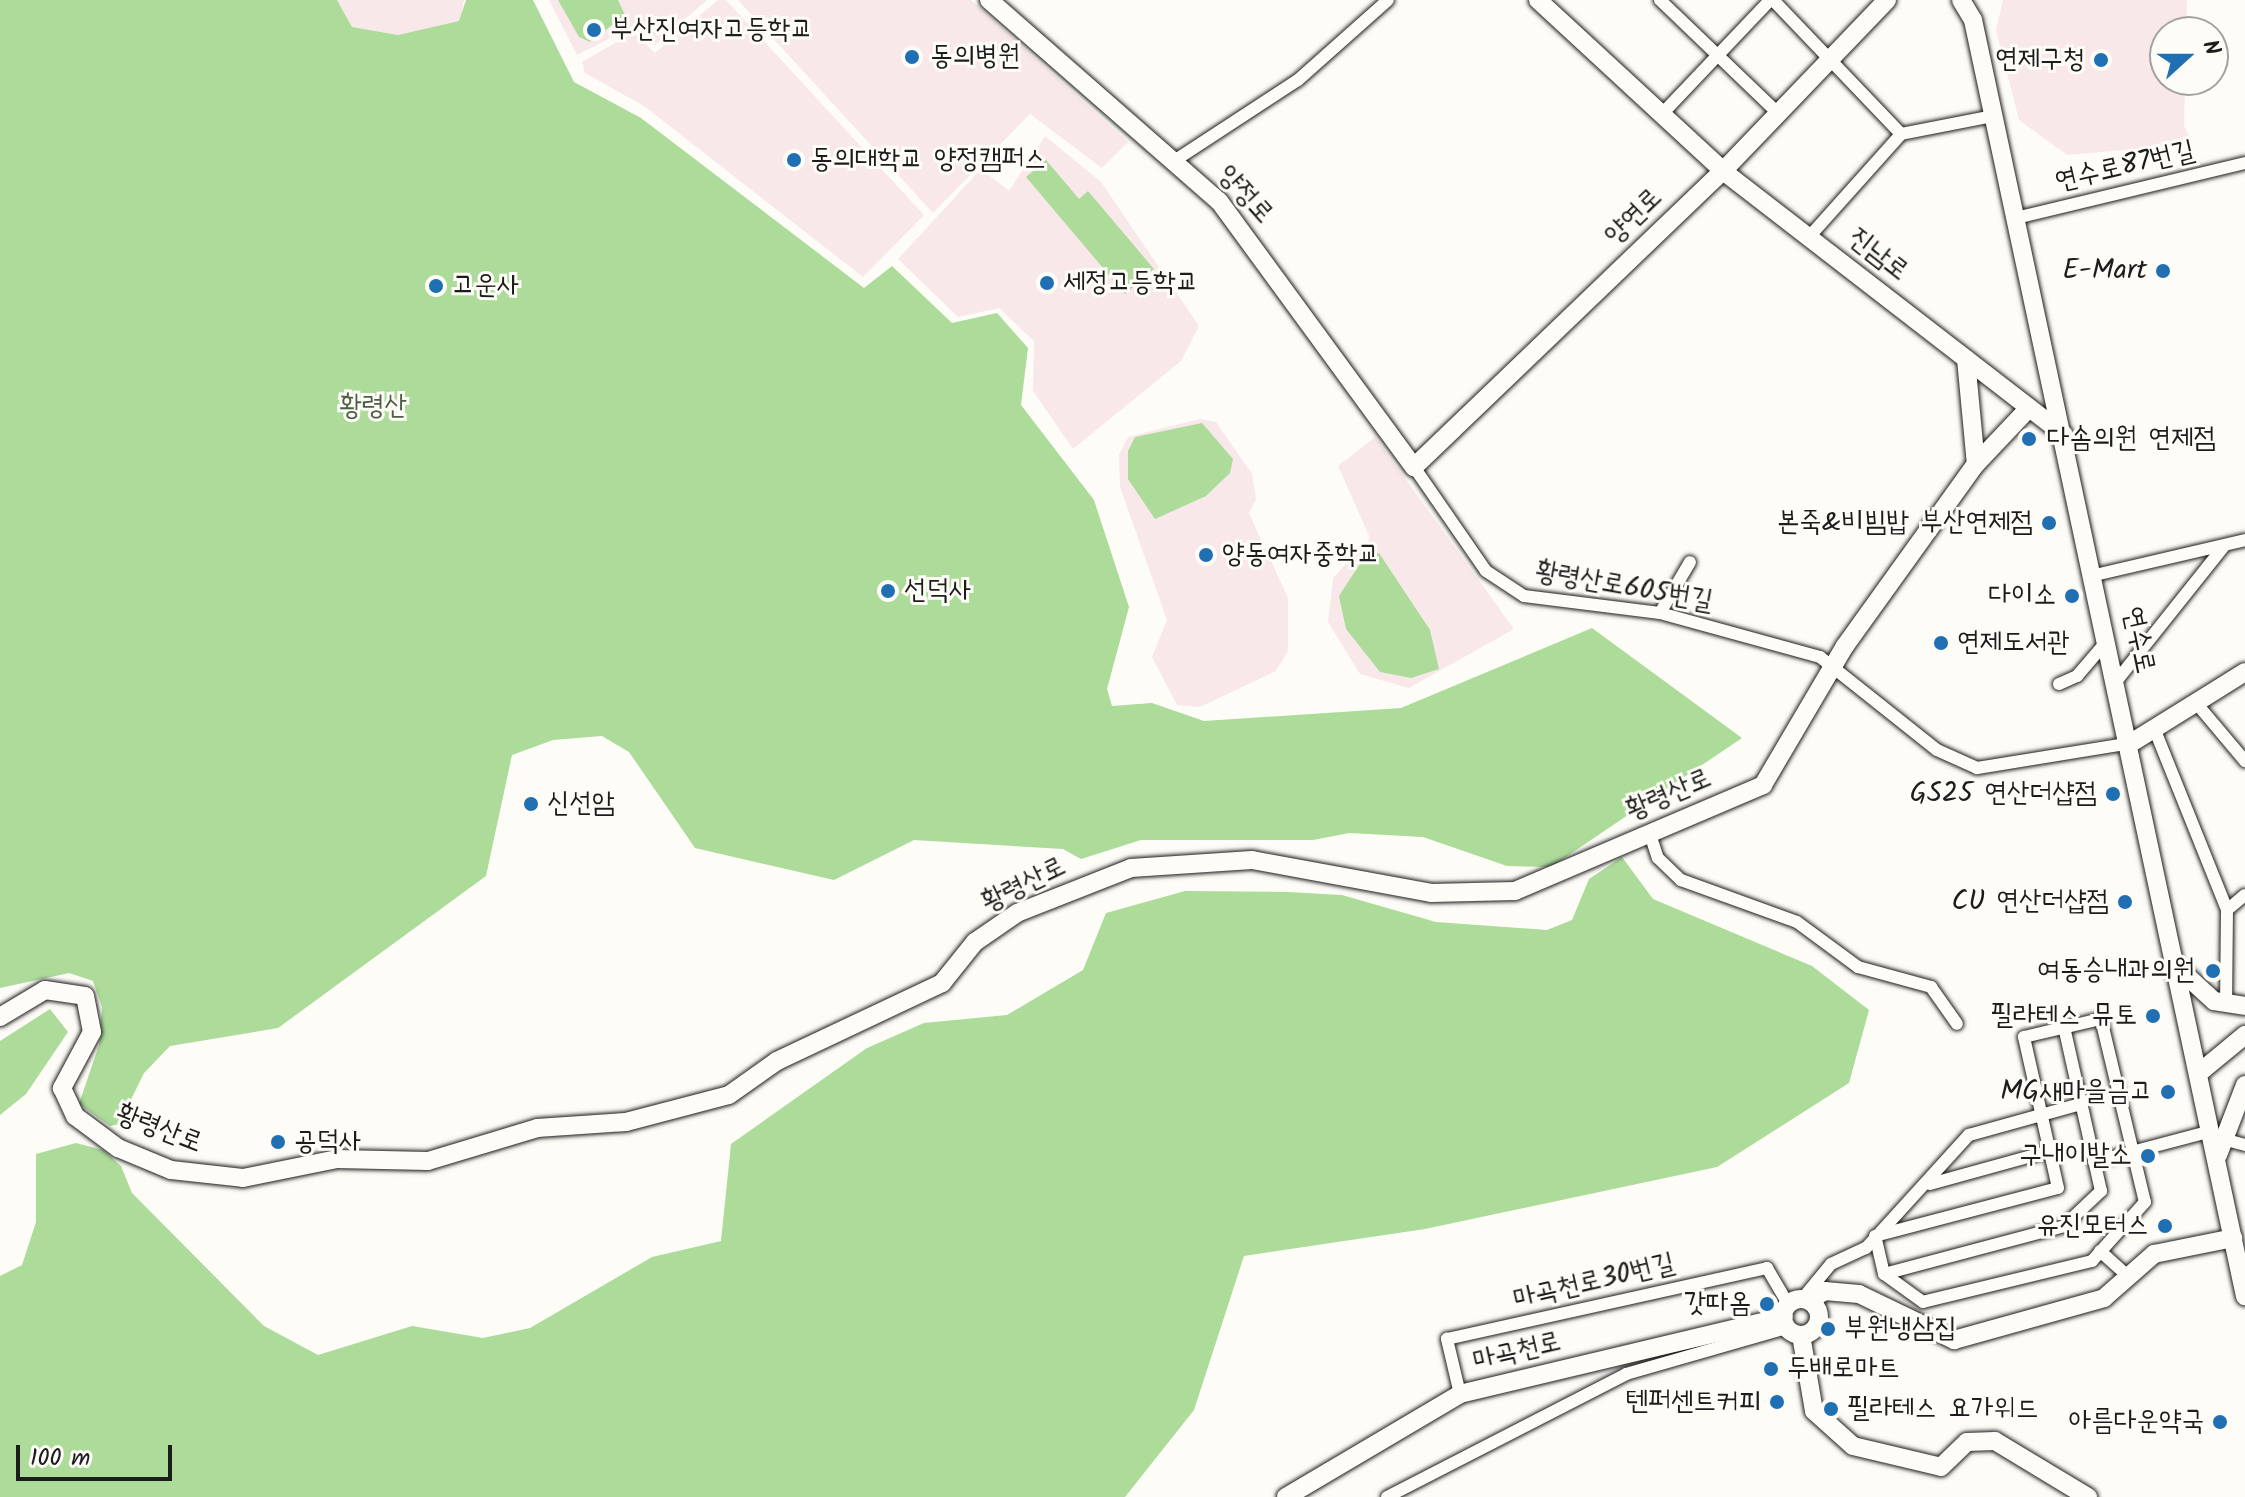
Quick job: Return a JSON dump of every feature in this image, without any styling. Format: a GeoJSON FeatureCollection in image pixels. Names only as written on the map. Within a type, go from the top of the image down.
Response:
{"type":"FeatureCollection","features":[{"type":"Feature","properties":{"kind":"street","name":"양정로"},"geometry":{"type":"LineString","coordinates":[[989,0],[1219,201],[1414,467]]}},
{"type":"Feature","properties":{"kind":"street"},"geometry":{"type":"LineString","coordinates":[[1174,161],[1298,80],[1388,0]]}},
{"type":"Feature","properties":{"kind":"street","name":"진남로"},"geometry":{"type":"LineString","coordinates":[[1538,0],[1723,171],[2064,435]]}},
{"type":"Feature","properties":{"kind":"street"},"geometry":{"type":"LineString","coordinates":[[1660,0],[1778,113]]}},
{"type":"Feature","properties":{"kind":"street"},"geometry":{"type":"LineString","coordinates":[[1662,114],[1771,0],[1901,134]]}},
{"type":"Feature","properties":{"kind":"street","name":"양연로"},"geometry":{"type":"LineString","coordinates":[[1414,467],[1723,171],[1887,0]]}},
{"type":"Feature","properties":{"kind":"street","name":"연수로"},"geometry":{"type":"LineString","coordinates":[[1961,0],[1973,20],[2118,679],[2199,1073],[2217,1135]]}},
{"type":"Feature","properties":{"kind":"street"},"geometry":{"type":"LineString","coordinates":[[1973,20],[1979,0]]}},
{"type":"Feature","properties":{"kind":"street"},"geometry":{"type":"LineString","coordinates":[[1809,237],[1901,134],[1994,116]]}},
{"type":"Feature","properties":{"kind":"street","name":"연수로87번길"},"geometry":{"type":"LineString","coordinates":[[2016,218],[2245,163]]}},
{"type":"Feature","properties":{"kind":"street"},"geometry":{"type":"LineString","coordinates":[[1966,359],[1976,464]]}},
{"type":"Feature","properties":{"kind":"street","name":"황령산로"},"geometry":{"type":"LineString","coordinates":[[0,1017],[45,990],[85,996],[92,1032],[62,1088],[63,1102],[93,1133],[171,1170],[243,1178],[337,1159],[428,1161],[537,1128],[626,1122],[729,1095],[777,1061],[942,983],[975,942],[1017,913],[1131,868],[1252,860],[1431,893],[1515,891],[1763,785],[1831,666],[1976,464],[2029,408]]}},
{"type":"Feature","properties":{"kind":"street","name":"황령산로605번길"},"geometry":{"type":"LineString","coordinates":[[1414,467],[1486,571],[1524,596],[1660,613],[1831,666]]}},
{"type":"Feature","properties":{"kind":"street"},"geometry":{"type":"LineString","coordinates":[[2095,575],[2245,540]]}},
{"type":"Feature","properties":{"kind":"street"},"geometry":{"type":"LineString","coordinates":[[2118,679],[2225,545]]}},
{"type":"Feature","properties":{"kind":"street"},"geometry":{"type":"LineString","coordinates":[[1660,613],[1690,562]]}},
{"type":"Feature","properties":{"kind":"street"},"geometry":{"type":"LineString","coordinates":[[2059,684],[2077,676],[2109,639]]}},
{"type":"Feature","properties":{"kind":"street"},"geometry":{"type":"LineString","coordinates":[[1831,666],[1937,750],[1977,768],[2131,743],[2156,733],[2245,672]]}},
{"type":"Feature","properties":{"kind":"street"},"geometry":{"type":"LineString","coordinates":[[2197,704],[2245,761]]}},
{"type":"Feature","properties":{"kind":"street"},"geometry":{"type":"LineString","coordinates":[[2156,733],[2227,910],[2226,1005]]}},
{"type":"Feature","properties":{"kind":"street"},"geometry":{"type":"LineString","coordinates":[[1650,834],[1658,858],[1681,880],[1797,922],[1858,967],[1931,987],[1957,1024]]}},
{"type":"Feature","properties":{"kind":"street"},"geometry":{"type":"LineString","coordinates":[[2227,910],[2245,895]]}},
{"type":"Feature","properties":{"kind":"street"},"geometry":{"type":"LineString","coordinates":[[2178,968],[2226,1005],[2245,1006]]}},
{"type":"Feature","properties":{"kind":"street"},"geometry":{"type":"LineString","coordinates":[[1875,1236],[2058,1188],[2024,1037],[2101,1019],[2145,1202],[2092,1261],[1923,1302],[1913,1321]]}},
{"type":"Feature","properties":{"kind":"street"},"geometry":{"type":"LineString","coordinates":[[1884,1274],[2064,1226],[2101,1191],[2064,1027]]}},
{"type":"Feature","properties":{"kind":"street"},"geometry":{"type":"LineString","coordinates":[[2199,1073],[2245,1035]]}},
{"type":"Feature","properties":{"kind":"street"},"geometry":{"type":"LineString","coordinates":[[2245,1085],[2217,1135],[2217,1157],[2245,1296]]}},
{"type":"Feature","properties":{"kind":"street"},"geometry":{"type":"LineString","coordinates":[[1387,1497],[1626,1374],[1798,1313],[1823,1271],[1875,1236],[1930,1184],[1969,1135],[2081,1104]]}},
{"type":"Feature","properties":{"kind":"street"},"geometry":{"type":"LineString","coordinates":[[2094,1162],[2217,1135],[2245,1145]]}},
{"type":"Feature","properties":{"kind":"street"},"geometry":{"type":"LineString","coordinates":[[1930,1184],[2050,1151]]}},
{"type":"Feature","properties":{"kind":"street"},"geometry":{"type":"LineString","coordinates":[[1875,1236],[1884,1274],[1923,1302]]}},
{"type":"Feature","properties":{"kind":"street","name":"마곡천로"},"geometry":{"type":"LineString","coordinates":[[1286,1497],[1460,1394],[1798,1313],[1835,1291],[1870,1298],[1954,1340],[2104,1298],[2154,1254],[2233,1238]]}},
{"type":"Feature","properties":{"kind":"street"},"geometry":{"type":"LineString","coordinates":[[2100,1251],[2129,1277]]}},
{"type":"Feature","properties":{"kind":"street","name":"마곡천로30번길"},"geometry":{"type":"LineString","coordinates":[[1460,1394],[1447,1339],[1767,1268],[1798,1313]]}},
{"type":"Feature","properties":{"kind":"street"},"geometry":{"type":"LineString","coordinates":[[1798,1313],[1814,1411],[1853,1446],[1941,1467],[1967,1442],[1995,1441],[2088,1497]]}},
{"type":"Feature","properties":{"kind":"shaded area"},"geometry":{"type":"Polygon","coordinates":[[[337,0],[464,0],[460,21],[398,35],[352,27],[337,0]]]}},
{"type":"Feature","properties":{"kind":"shaded area","name":"부산진여자고등학교"},"geometry":{"type":"Polygon","coordinates":[[[549,0],[707,0],[655,45],[637,24],[577,55],[549,0]]]}},
{"type":"Feature","properties":{"kind":"shaded area","name":"동의대학교 양정캠퍼스"},"geometry":{"type":"Polygon","coordinates":[[[718,0],[726,0],[924,215],[863,277],[644,106],[585,73],[582,62],[634,32],[655,53],[718,0]]]}},
{"type":"Feature","properties":{"kind":"shaded area","name":"동의병원"},"geometry":{"type":"Polygon","coordinates":[[[738,0],[971,0],[1128,142],[1102,168],[1030,114],[933,213],[738,0]]]}},
{"type":"Feature","properties":{"kind":"shaded area"},"geometry":{"type":"Polygon","coordinates":[[[2003,0],[2187,0],[2186,16],[2149,16],[2149,96],[2185,96],[2184,126],[2193,144],[2067,155],[2019,120],[1996,30],[2003,0]]]}},
{"type":"Feature","properties":{"kind":"shaded area","name":"세정고등학교"},"geometry":{"type":"Polygon","coordinates":[[[1045,136],[1101,182],[1199,326],[1181,361],[1073,449],[1033,391],[1034,341],[999,308],[958,317],[898,259],[981,169],[1009,191],[1045,136]]]}},
{"type":"Feature","properties":{"kind":"shaded area","name":"양동여자중학교"},"geometry":{"type":"Polygon","coordinates":[[[1200,419],[1216,422],[1252,474],[1256,499],[1249,513],[1288,598],[1288,651],[1276,671],[1200,707],[1177,705],[1152,657],[1167,620],[1120,487],[1119,455],[1128,437],[1200,419]]]}},
{"type":"Feature","properties":{"kind":"shaded area"},"geometry":{"type":"Polygon","coordinates":[[[1375,437],[1514,629],[1409,688],[1360,674],[1328,622],[1333,578],[1370,538],[1338,466],[1375,437]]]}},
{"type":"Feature","properties":{"kind":"green space","name":"황령산"},"geometry":{"type":"Polygon","coordinates":[[[0,0],[337,0],[352,27],[398,35],[459,21],[466,0],[533,0],[574,82],[641,118],[864,288],[892,266],[952,323],[997,313],[1028,348],[1021,405],[1094,500],[1129,607],[1107,689],[1112,706],[1152,703],[1204,721],[1401,708],[1592,628],[1742,738],[1551,867],[1507,866],[1423,837],[1349,833],[1313,840],[1141,840],[1081,859],[1063,849],[914,840],[834,880],[695,848],[629,752],[602,736],[553,740],[512,755],[486,876],[278,1028],[170,1046],[144,1073],[119,1124],[110,1126],[79,1104],[99,1045],[102,1007],[93,981],[69,973],[0,988],[0,0]]]}},
{"type":"Feature","properties":{"kind":"green space"},"geometry":{"type":"Polygon","coordinates":[[[558,0],[618,0],[625,15],[590,42],[579,37],[558,0]]]}},
{"type":"Feature","properties":{"kind":"green space"},"geometry":{"type":"Polygon","coordinates":[[[1046,160],[1079,199],[1088,191],[1154,269],[1125,294],[1026,177],[1046,160]]]}},
{"type":"Feature","properties":{"kind":"green space"},"geometry":{"type":"Polygon","coordinates":[[[1202,423],[1233,459],[1230,473],[1206,496],[1155,519],[1128,479],[1128,451],[1135,437],[1202,423]]]}},
{"type":"Feature","properties":{"kind":"green space"},"geometry":{"type":"Polygon","coordinates":[[[1379,553],[1430,630],[1439,669],[1411,678],[1380,672],[1346,629],[1339,596],[1365,556],[1379,553]]]}},
{"type":"Feature","properties":{"kind":"green space"},"geometry":{"type":"Polygon","coordinates":[[[1622,857],[1653,899],[1812,966],[1869,1010],[1849,1083],[1717,1167],[1425,1229],[1244,1256],[1194,1410],[1125,1497],[0,1497],[0,1276],[22,1265],[36,1222],[36,1154],[76,1143],[103,1150],[121,1166],[132,1193],[264,1326],[318,1355],[412,1326],[483,1338],[530,1328],[652,1257],[721,1241],[731,1144],[867,1048],[924,1023],[1007,1015],[1083,970],[1106,913],[1185,891],[1288,892],[1342,895],[1436,922],[1547,930],[1572,920],[1589,879],[1622,857]]]}},
{"type":"Feature","properties":{"kind":"green space"},"geometry":{"type":"Polygon","coordinates":[[[50,1009],[68,1032],[26,1094],[0,1115],[0,1041],[50,1009]]]}},
{"type":"Feature","properties":{"kind":"place","name":"부산진여자고등학교"},"geometry":{"type":"Point","coordinates":[594,30]}},
{"type":"Feature","properties":{"kind":"place","name":"동의병원"},"geometry":{"type":"Point","coordinates":[912,57]}},
{"type":"Feature","properties":{"kind":"place","name":"연제구청"},"geometry":{"type":"Point","coordinates":[2101,60]}},
{"type":"Feature","properties":{"kind":"place","name":"동의대학교 양정캠퍼스"},"geometry":{"type":"Point","coordinates":[794,160]}},
{"type":"Feature","properties":{"kind":"place","name":"E-Mart"},"geometry":{"type":"Point","coordinates":[2163,271]}},
{"type":"Feature","properties":{"kind":"place","name":"세정고등학교"},"geometry":{"type":"Point","coordinates":[1047,283]}},
{"type":"Feature","properties":{"kind":"place","name":"고운사"},"geometry":{"type":"Point","coordinates":[436,286]}},
{"type":"Feature","properties":{"kind":"place","name":"다솜의원 연제점"},"geometry":{"type":"Point","coordinates":[2029,439]}},
{"type":"Feature","properties":{"kind":"place","name":"본죽&비빔밥 부산연제점"},"geometry":{"type":"Point","coordinates":[2049,523]}},
{"type":"Feature","properties":{"kind":"place","name":"양동여자중학교"},"geometry":{"type":"Point","coordinates":[1206,555]}},
{"type":"Feature","properties":{"kind":"place","name":"선덕사"},"geometry":{"type":"Point","coordinates":[888,591]}},
{"type":"Feature","properties":{"kind":"place","name":"다이소"},"geometry":{"type":"Point","coordinates":[2072,596]}},
{"type":"Feature","properties":{"kind":"place","name":"연제도서관"},"geometry":{"type":"Point","coordinates":[1941,643]}},
{"type":"Feature","properties":{"kind":"place","name":"GS25 연산더샵점"},"geometry":{"type":"Point","coordinates":[2113,794]}},
{"type":"Feature","properties":{"kind":"place","name":"신선암"},"geometry":{"type":"Point","coordinates":[531,804]}},
{"type":"Feature","properties":{"kind":"place","name":"CU 연산더샵점"},"geometry":{"type":"Point","coordinates":[2125,902]}},
{"type":"Feature","properties":{"kind":"place","name":"여동승내과의원"},"geometry":{"type":"Point","coordinates":[2213,971]}},
{"type":"Feature","properties":{"kind":"place","name":"필라테스 뮤토"},"geometry":{"type":"Point","coordinates":[2153,1016]}},
{"type":"Feature","properties":{"kind":"place","name":"MG새마을금고"},"geometry":{"type":"Point","coordinates":[2168,1092]}},
{"type":"Feature","properties":{"kind":"place","name":"공덕사"},"geometry":{"type":"Point","coordinates":[278,1142]}},
{"type":"Feature","properties":{"kind":"place","name":"구내이발소"},"geometry":{"type":"Point","coordinates":[2148,1156]}},
{"type":"Feature","properties":{"kind":"place","name":"유진모터스"},"geometry":{"type":"Point","coordinates":[2165,1226]}},
{"type":"Feature","properties":{"kind":"place","name":"갓따옴"},"geometry":{"type":"Point","coordinates":[1767,1304]}},
{"type":"Feature","properties":{"kind":"place","name":"부원냉삼집"},"geometry":{"type":"Point","coordinates":[1828,1329]}},
{"type":"Feature","properties":{"kind":"place","name":"두배로마트"},"geometry":{"type":"Point","coordinates":[1771,1369]}},
{"type":"Feature","properties":{"kind":"place","name":"텐퍼센트커피"},"geometry":{"type":"Point","coordinates":[1777,1402]}},
{"type":"Feature","properties":{"kind":"place","name":"필라테스 요가위드"},"geometry":{"type":"Point","coordinates":[1831,1409]}},
{"type":"Feature","properties":{"kind":"place","name":"아름다운약국"},"geometry":{"type":"Point","coordinates":[2220,1422]}}]}
